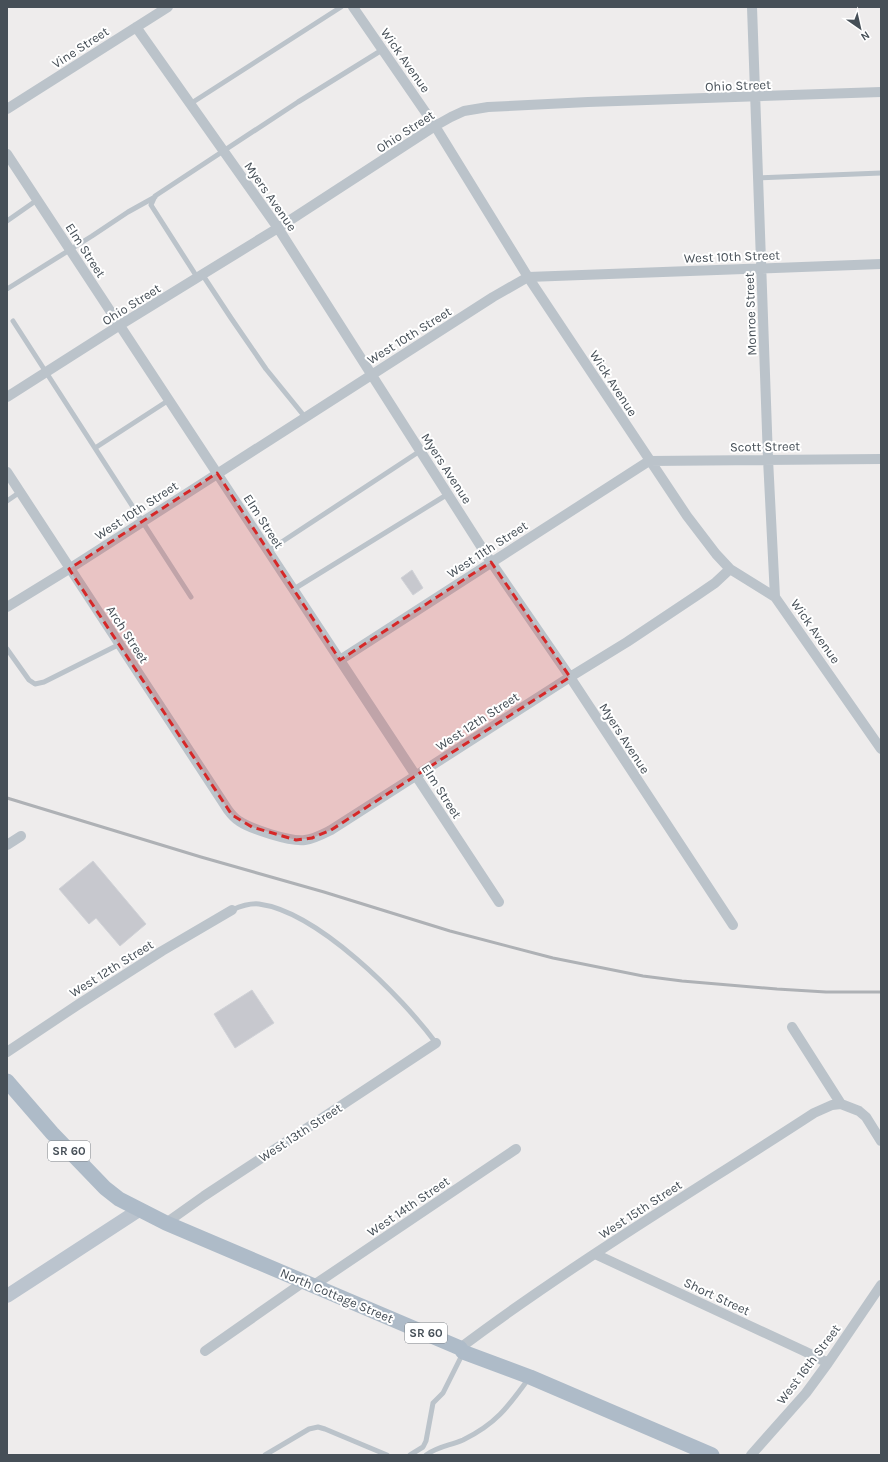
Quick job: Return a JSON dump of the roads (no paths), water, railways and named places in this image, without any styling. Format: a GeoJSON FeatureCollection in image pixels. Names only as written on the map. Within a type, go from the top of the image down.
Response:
{"type":"FeatureCollection","features":[{"type":"Feature","properties":{"kind":"main road","name":"SR 60"},"geometry":{"type":"LineString","coordinates":[[9,1087],[105,1188],[118,1199],[139,1210]]}},
{"type":"Feature","properties":{"kind":"main road","name":"North Cottage Street"},"geometry":{"type":"LineString","coordinates":[[139,1210],[462,1350],[530,1377],[712,1455]]}},
{"type":"Feature","properties":{"kind":"main road"},"geometry":{"type":"LineString","coordinates":[[7,1296],[139,1210]]}},
{"type":"Feature","properties":{"kind":"street","name":"Vine Street"},"geometry":{"type":"LineString","coordinates":[[7,109],[168,7]]}},
{"type":"Feature","properties":{"kind":"street","name":"Wick Avenue"},"geometry":{"type":"LineString","coordinates":[[353,7],[435,126],[528,277],[649,461],[694,526],[730,569],[776,597],[881,749]]}},
{"type":"Feature","properties":{"kind":"street","name":"Monroe Street"},"geometry":{"type":"LineString","coordinates":[[752,7],[768,459],[776,597]]}},
{"type":"Feature","properties":{"kind":"street","name":"Myers Avenue"},"geometry":{"type":"LineString","coordinates":[[136,27],[278,228],[491,562],[570,677],[733,926]]}},
{"type":"Feature","properties":{"kind":"street","name":"Ohio Street"},"geometry":{"type":"LineString","coordinates":[[7,397],[120,325],[278,228],[435,126],[464,111],[488,107],[595,102],[881,92]]}},
{"type":"Feature","properties":{"kind":"street","name":"Elm Street"},"geometry":{"type":"LineString","coordinates":[[7,154],[499,902]]}},
{"type":"Feature","properties":{"kind":"street","name":"West 10th Street"},"geometry":{"type":"LineString","coordinates":[[7,607],[69,569],[371,374],[493,297],[528,277],[881,264]]}},
{"type":"Feature","properties":{"kind":"street","name":"Scott Street"},"geometry":{"type":"LineString","coordinates":[[649,461],[881,459]]}},
{"type":"Feature","properties":{"kind":"street","name":"West 11th Street"},"geometry":{"type":"LineString","coordinates":[[340,660],[649,461]]}},
{"type":"Feature","properties":{"kind":"street","name":"Arch Street"},"geometry":{"type":"LineString","coordinates":[[7,472],[228,810]]}},
{"type":"Feature","properties":{"kind":"street","name":"West 12th Street"},"geometry":{"type":"LineString","coordinates":[[228,810],[234,818],[252,827],[286,838],[304,840],[320,836],[627,642],[715,583],[730,569]]}},
{"type":"Feature","properties":{"kind":"street"},"geometry":{"type":"LineString","coordinates":[[7,845],[20,836]]}},
{"type":"Feature","properties":{"kind":"street","name":"West 12th Street"},"geometry":{"type":"LineString","coordinates":[[7,1052],[143,963],[232,910]]}},
{"type":"Feature","properties":{"kind":"street"},"geometry":{"type":"LineString","coordinates":[[792,1027],[841,1104],[859,1111],[866,1116],[881,1141]]}},
{"type":"Feature","properties":{"kind":"street","name":"West 13th Street"},"geometry":{"type":"LineString","coordinates":[[166,1222],[436,1043]]}},
{"type":"Feature","properties":{"kind":"street","name":"West 15th Street"},"geometry":{"type":"LineString","coordinates":[[462,1350],[518,1306],[595,1254],[814,1113],[832,1105],[841,1104]]}},
{"type":"Feature","properties":{"kind":"street","name":"West 14th Street"},"geometry":{"type":"LineString","coordinates":[[206,1351],[516,1150]]}},
{"type":"Feature","properties":{"kind":"street","name":"Short Street"},"geometry":{"type":"LineString","coordinates":[[595,1254],[828,1363]]}},
{"type":"Feature","properties":{"kind":"street","name":"West 16th Street"},"geometry":{"type":"LineString","coordinates":[[751,1455],[806,1393],[881,1285]]}},
{"type":"Feature","properties":{"kind":"lane"},"geometry":{"type":"LineString","coordinates":[[190,104],[341,7]]}},
{"type":"Feature","properties":{"kind":"lane"},"geometry":{"type":"LineString","coordinates":[[7,289],[128,212],[156,196],[223,150],[382,50]]}},
{"type":"Feature","properties":{"kind":"lane"},"geometry":{"type":"LineString","coordinates":[[758,178],[881,173]]}},
{"type":"Feature","properties":{"kind":"lane"},"geometry":{"type":"LineString","coordinates":[[156,196],[151,204],[266,369],[305,417]]}},
{"type":"Feature","properties":{"kind":"lane"},"geometry":{"type":"LineString","coordinates":[[7,221],[37,200]]}},
{"type":"Feature","properties":{"kind":"lane"},"geometry":{"type":"LineString","coordinates":[[13,321],[191,597]]}},
{"type":"Feature","properties":{"kind":"lane"},"geometry":{"type":"LineString","coordinates":[[95,448],[169,400]]}},
{"type":"Feature","properties":{"kind":"lane"},"geometry":{"type":"LineString","coordinates":[[268,550],[420,451]]}},
{"type":"Feature","properties":{"kind":"lane"},"geometry":{"type":"LineString","coordinates":[[7,502],[20,492]]}},
{"type":"Feature","properties":{"kind":"lane"},"geometry":{"type":"LineString","coordinates":[[294,589],[448,494]]}},
{"type":"Feature","properties":{"kind":"lane"},"geometry":{"type":"LineString","coordinates":[[7,649],[29,680],[35,684],[44,682],[120,644]]}},
{"type":"Feature","properties":{"kind":"lane"},"geometry":{"type":"LineString","coordinates":[[232,910],[244,905],[258,904],[275,908],[292,915],[318,929],[346,951],[376,978],[424,1028],[436,1043]]}},
{"type":"Feature","properties":{"kind":"lane"},"geometry":{"type":"LineString","coordinates":[[410,1455],[423,1447],[426,1441],[433,1403],[443,1393],[462,1350]]}},
{"type":"Feature","properties":{"kind":"lane"},"geometry":{"type":"LineString","coordinates":[[426,1455],[437,1448],[452,1444],[465,1438],[491,1423],[508,1407],[530,1377]]}},
{"type":"Feature","properties":{"kind":"lane"},"geometry":{"type":"LineString","coordinates":[[265,1455],[309,1429],[318,1427],[387,1455]]}},
{"type":"Feature","properties":{"kind":"railway"},"geometry":{"type":"LineString","coordinates":[[7,798],[450,931],[553,958],[643,976],[682,981],[826,992],[881,992]]}}]}
